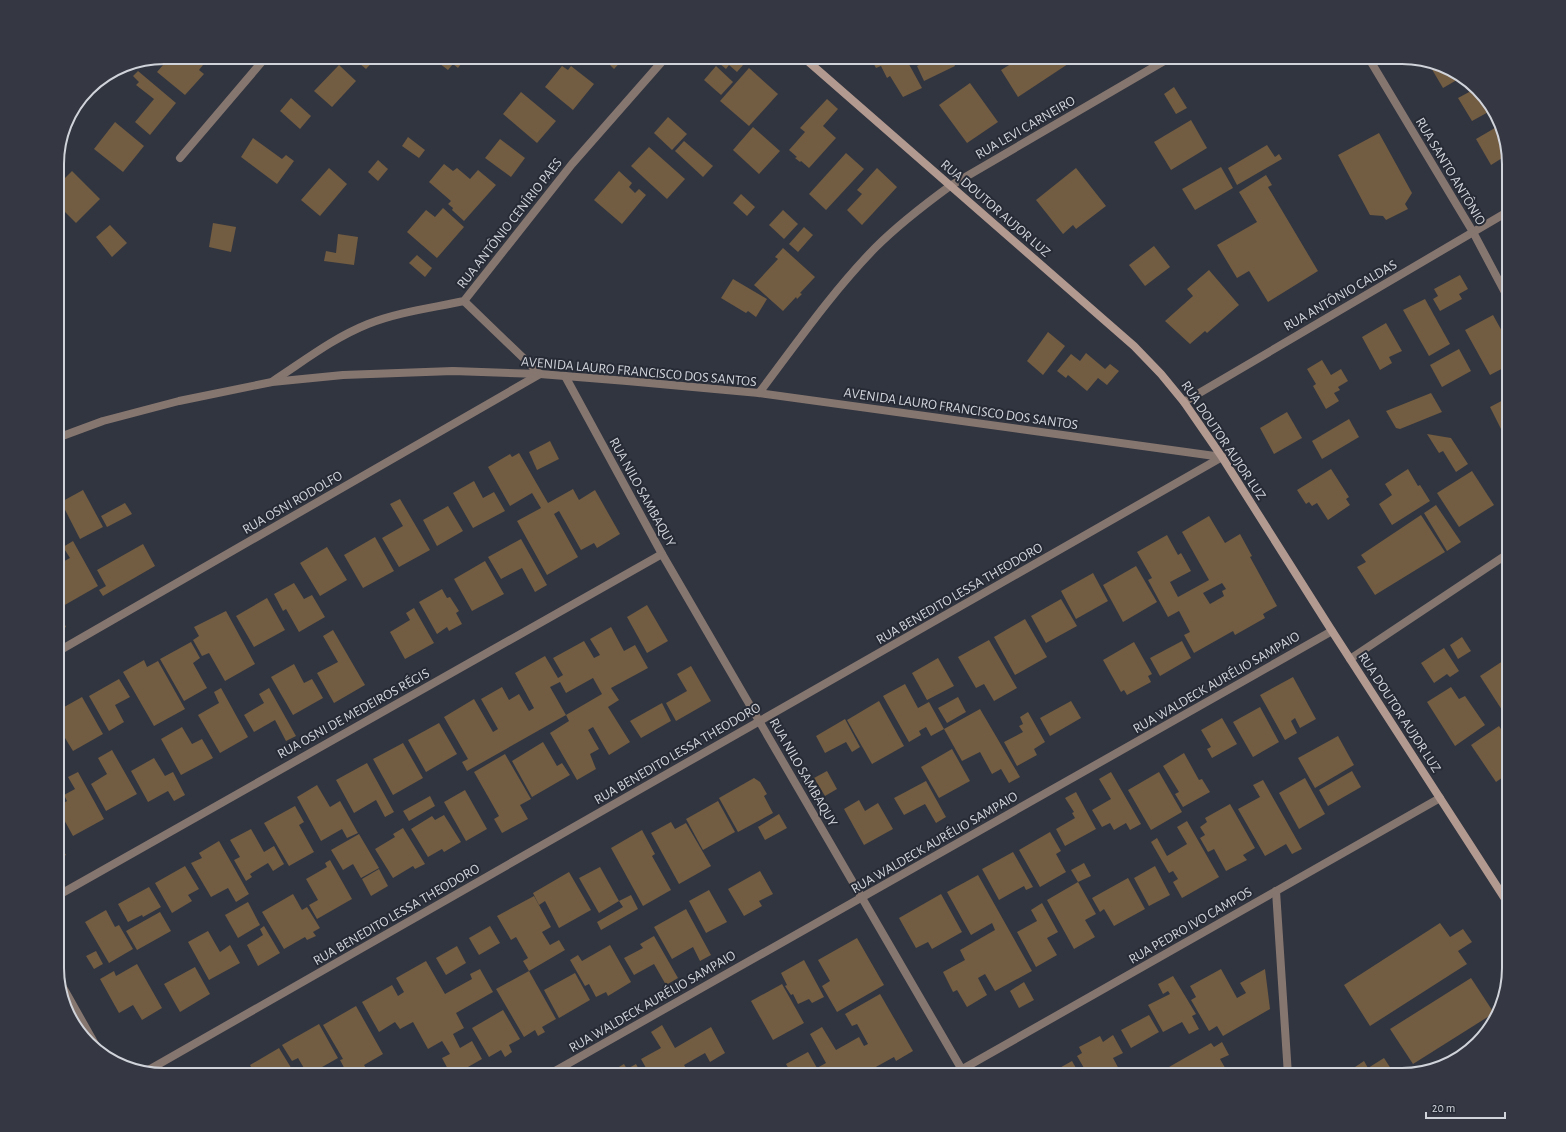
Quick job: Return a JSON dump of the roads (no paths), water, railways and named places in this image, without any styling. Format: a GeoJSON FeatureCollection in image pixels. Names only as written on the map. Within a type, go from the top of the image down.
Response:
{"type":"FeatureCollection","features":[{"type":"Feature","properties":{"kind":"street"},"geometry":{"type":"LineString","coordinates":[[180,158],[260,64]]}},
{"type":"Feature","properties":{"kind":"street","name":"RUA ANTÔNIO CENÍRIO PAES"},"geometry":{"type":"LineString","coordinates":[[272,382],[329,343],[368,324],[403,313],[464,302],[572,164],[660,64]]}},
{"type":"Feature","properties":{"kind":"street","name":"RUA DOUTOR AUJOR LUZ"},"geometry":{"type":"LineString","coordinates":[[811,64],[1134,346],[1161,374],[1184,402],[1222,457],[1332,631],[1502,894]]}},
{"type":"Feature","properties":{"kind":"street","name":"RUA LEVI CARNEIRO"},"geometry":{"type":"LineString","coordinates":[[758,393],[847,279],[876,247],[917,210],[950,186],[1159,64]]}},
{"type":"Feature","properties":{"kind":"street","name":"RUA SANTO ANTÔNIO"},"geometry":{"type":"LineString","coordinates":[[1372,64],[1473,232],[1502,287]]}},
{"type":"Feature","properties":{"kind":"street","name":"RUA ANTÔNIO CALDAS"},"geometry":{"type":"LineString","coordinates":[[1184,402],[1502,215]]}},
{"type":"Feature","properties":{"kind":"street"},"geometry":{"type":"LineString","coordinates":[[464,302],[540,374]]}},
{"type":"Feature","properties":{"kind":"street","name":"AVENIDA LAURO FRANCISCO DOS SANTOS"},"geometry":{"type":"LineString","coordinates":[[64,435],[103,421],[179,401],[272,382],[392,372],[453,371],[540,374],[682,385],[758,393],[1222,457]]}},
{"type":"Feature","properties":{"kind":"street","name":"RUA OSNI RODOLFO"},"geometry":{"type":"LineString","coordinates":[[64,648],[540,374]]}},
{"type":"Feature","properties":{"kind":"street","name":"RUA NILO SAMBAQUY"},"geometry":{"type":"LineString","coordinates":[[565,376],[662,554],[961,1068]]}},
{"type":"Feature","properties":{"kind":"street","name":"RUA BENEDITO LESSA THEODORO"},"geometry":{"type":"LineString","coordinates":[[153,1067],[1222,457]]}},
{"type":"Feature","properties":{"kind":"street","name":"RUA OSNI DE MEDEIROS RÉGIS"},"geometry":{"type":"LineString","coordinates":[[64,892],[662,554]]}},
{"type":"Feature","properties":{"kind":"street"},"geometry":{"type":"LineString","coordinates":[[1350,659],[1502,558]]}},
{"type":"Feature","properties":{"kind":"street","name":"RUA WALDECK AURÉLIO SAMPAIO"},"geometry":{"type":"LineString","coordinates":[[560,1068],[1332,631]]}},
{"type":"Feature","properties":{"kind":"street","name":"RUA PEDRO IVO CAMPOS"},"geometry":{"type":"LineString","coordinates":[[970,1068],[1440,798]]}},
{"type":"Feature","properties":{"kind":"street"},"geometry":{"type":"LineString","coordinates":[[1276,891],[1288,1068]]}},
{"type":"Feature","properties":{"kind":"street"},"geometry":{"type":"LineString","coordinates":[[68,996],[90,1035]]}}]}
